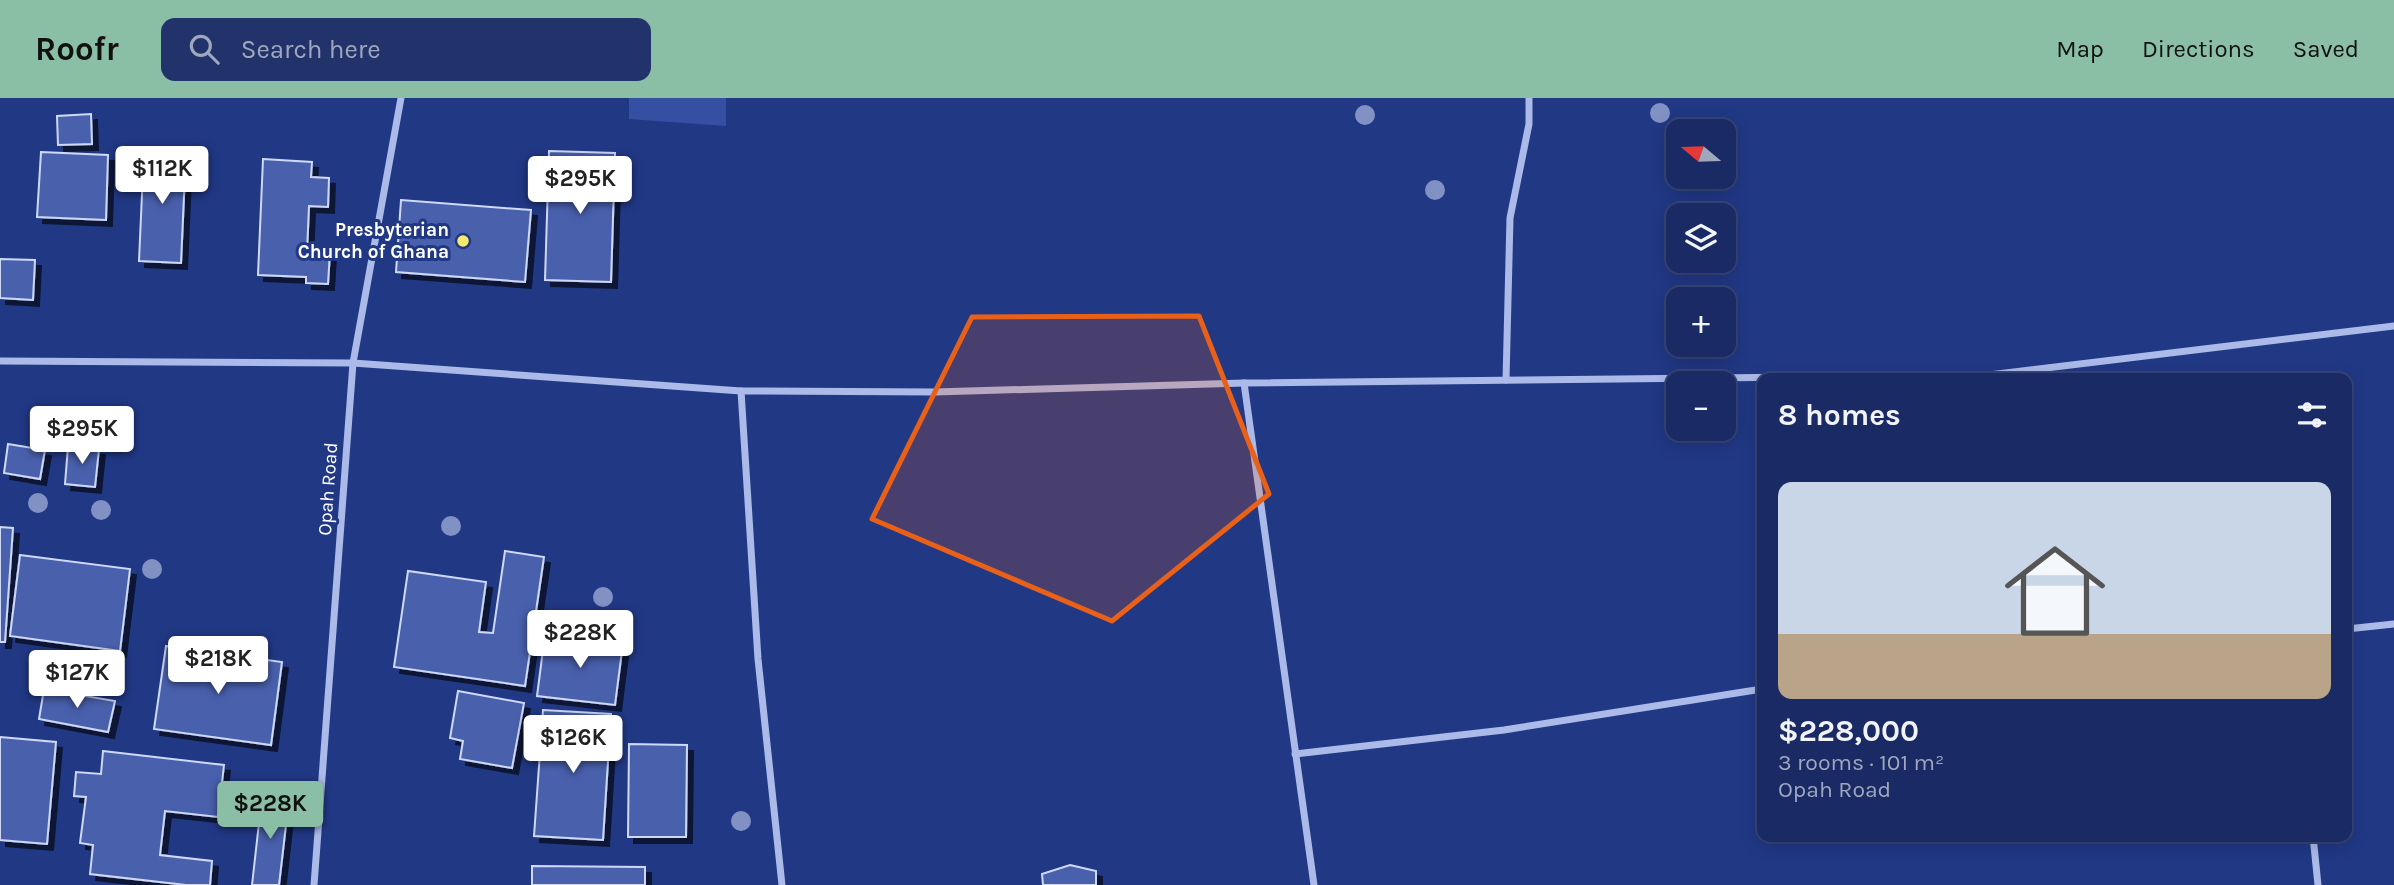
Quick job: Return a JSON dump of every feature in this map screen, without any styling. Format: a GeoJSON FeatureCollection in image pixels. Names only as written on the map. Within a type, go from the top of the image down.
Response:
{"type":"FeatureCollection","features":[{"type":"Feature","properties":{"kind":"street","name":"Opah Road"},"geometry":{"type":"LineString","coordinates":[[314,885],[353,363],[401,98]]}},
{"type":"Feature","properties":{"kind":"street"},"geometry":{"type":"LineString","coordinates":[[1506,380],[1510,218],[1529,124],[1529,98]]}},
{"type":"Feature","properties":{"kind":"street"},"geometry":{"type":"LineString","coordinates":[[2006,373],[2394,326]]}},
{"type":"Feature","properties":{"kind":"street"},"geometry":{"type":"LineString","coordinates":[[0,361],[353,363],[741,391],[935,392],[1244,383],[1757,377]]}},
{"type":"Feature","properties":{"kind":"street"},"geometry":{"type":"LineString","coordinates":[[1244,383],[1314,885]]}},
{"type":"Feature","properties":{"kind":"street"},"geometry":{"type":"LineString","coordinates":[[741,391],[758,659],[782,885]]}},
{"type":"Feature","properties":{"kind":"street"},"geometry":{"type":"LineString","coordinates":[[2352,628],[2394,624]]}},
{"type":"Feature","properties":{"kind":"street"},"geometry":{"type":"LineString","coordinates":[[1295,754],[1504,730],[1757,690]]}},
{"type":"Feature","properties":{"kind":"street"},"geometry":{"type":"LineString","coordinates":[[2314,842],[2318,885]]}},
{"type":"Feature","properties":{"kind":"highlighted area"},"geometry":{"type":"Polygon","coordinates":[[[1199,316],[1269,494],[1112,621],[872,519],[972,317],[1199,316]]]}},
{"type":"Feature","properties":{"kind":"shaded area"},"geometry":{"type":"Polygon","coordinates":[[[629,98],[726,98],[726,126],[629,119],[629,98]]]}},
{"type":"Feature","properties":{"kind":"building"},"geometry":{"type":"Polygon","coordinates":[[[91,114],[92,144],[58,145],[57,116],[91,114]]]}},
{"type":"Feature","properties":{"kind":"building"},"geometry":{"type":"Polygon","coordinates":[[[144,149],[186,151],[181,263],[139,261],[144,149]]]}},
{"type":"Feature","properties":{"kind":"building"},"geometry":{"type":"Polygon","coordinates":[[[549,151],[615,153],[611,282],[545,280],[549,151]]]}},
{"type":"Feature","properties":{"kind":"building"},"geometry":{"type":"Polygon","coordinates":[[[41,152],[108,155],[106,220],[37,217],[41,152]]]}},
{"type":"Feature","properties":{"kind":"building"},"geometry":{"type":"Polygon","coordinates":[[[263,159],[312,162],[311,177],[329,178],[328,207],[309,206],[307,252],[330,252],[328,284],[306,283],[306,277],[258,275],[263,159]]]}},
{"type":"Feature","properties":{"kind":"building","name":"Presbyterian Church of Ghana"},"geometry":{"type":"Polygon","coordinates":[[[401,200],[531,210],[525,282],[396,272],[401,200]]]}},
{"type":"Feature","properties":{"kind":"building"},"geometry":{"type":"Polygon","coordinates":[[[0,259],[35,260],[33,300],[0,298],[0,259]]]}},
{"type":"Feature","properties":{"kind":"building"},"geometry":{"type":"Polygon","coordinates":[[[8,444],[45,450],[40,479],[4,473],[8,444]]]}},
{"type":"Feature","properties":{"kind":"building"},"geometry":{"type":"Polygon","coordinates":[[[68,446],[99,449],[95,487],[65,484],[68,446]]]}},
{"type":"Feature","properties":{"kind":"building"},"geometry":{"type":"Polygon","coordinates":[[[0,527],[13,528],[5,642],[0,642],[0,527]]]}},
{"type":"Feature","properties":{"kind":"building"},"geometry":{"type":"Polygon","coordinates":[[[505,551],[544,557],[525,686],[394,667],[408,571],[486,582],[479,632],[493,633],[505,551]]]}},
{"type":"Feature","properties":{"kind":"building"},"geometry":{"type":"Polygon","coordinates":[[[20,555],[130,569],[120,651],[10,636],[20,555]]]}},
{"type":"Feature","properties":{"kind":"building"},"geometry":{"type":"Polygon","coordinates":[[[545,634],[623,643],[615,705],[537,696],[545,634]]]}},
{"type":"Feature","properties":{"kind":"building"},"geometry":{"type":"Polygon","coordinates":[[[166,646],[282,662],[271,745],[154,729],[166,646]]]}},
{"type":"Feature","properties":{"kind":"building"},"geometry":{"type":"Polygon","coordinates":[[[44,689],[115,701],[108,732],[39,719],[44,689]]]}},
{"type":"Feature","properties":{"kind":"building"},"geometry":{"type":"Polygon","coordinates":[[[458,691],[524,703],[512,768],[460,759],[463,741],[450,738],[458,691]]]}},
{"type":"Feature","properties":{"kind":"building"},"geometry":{"type":"Polygon","coordinates":[[[543,710],[611,714],[603,840],[534,836],[543,710]]]}},
{"type":"Feature","properties":{"kind":"building"},"geometry":{"type":"Polygon","coordinates":[[[0,737],[56,742],[47,844],[0,840],[0,737]]]}},
{"type":"Feature","properties":{"kind":"building"},"geometry":{"type":"Polygon","coordinates":[[[629,744],[687,745],[686,837],[628,837],[629,744]]]}},
{"type":"Feature","properties":{"kind":"building"},"geometry":{"type":"Polygon","coordinates":[[[103,751],[224,765],[218,817],[165,811],[160,855],[212,861],[210,885],[186,885],[90,874],[93,845],[80,843],[86,797],[74,796],[76,772],[101,774],[103,751]]]}},
{"type":"Feature","properties":{"kind":"building"},"geometry":{"type":"Polygon","coordinates":[[[262,796],[289,799],[279,885],[252,885],[262,796]]]}},
{"type":"Feature","properties":{"kind":"building"},"geometry":{"type":"Polygon","coordinates":[[[1070,865],[1096,871],[1096,885],[1043,885],[1042,874],[1070,865]]]}},
{"type":"Feature","properties":{"kind":"building"},"geometry":{"type":"Polygon","coordinates":[[[532,866],[645,867],[645,885],[532,885],[532,866]]]}},
{"type":"Feature","properties":{"kind":"place","name":"Presbyterian Church of Ghana"},"geometry":{"type":"Point","coordinates":[463,241]}}]}
